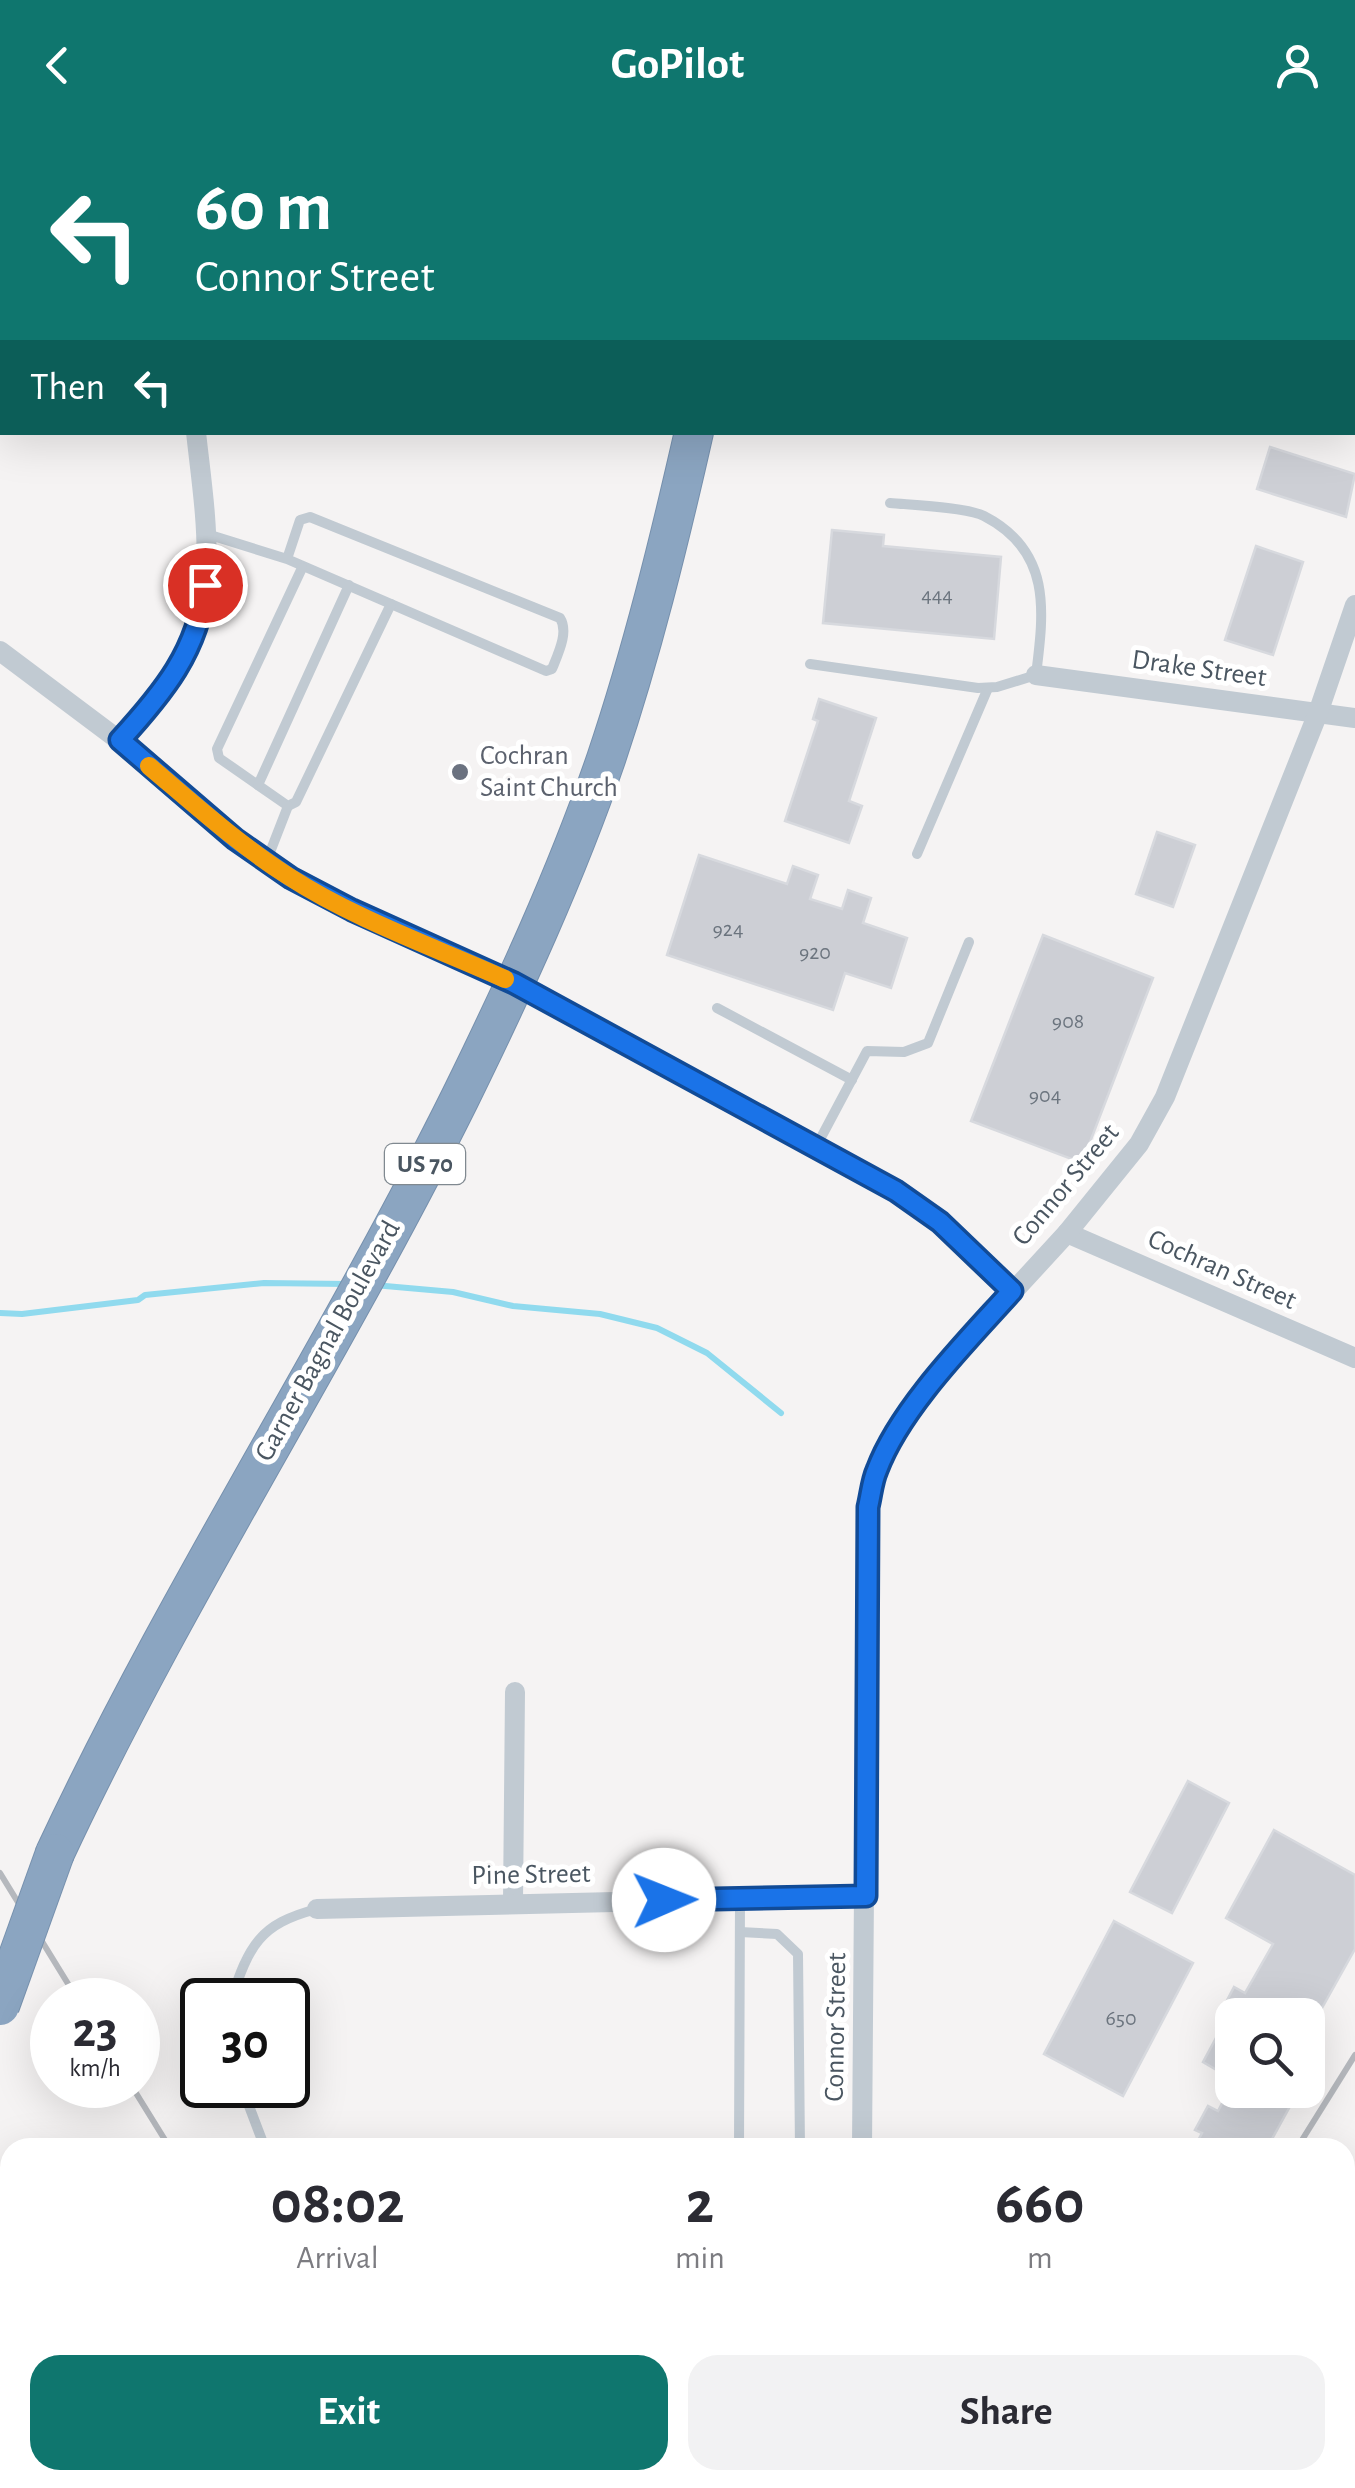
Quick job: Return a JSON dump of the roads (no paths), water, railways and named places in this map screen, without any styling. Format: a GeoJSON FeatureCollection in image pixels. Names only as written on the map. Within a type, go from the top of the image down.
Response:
{"type":"FeatureCollection","features":[{"type":"Feature","properties":{"kind":"highway","name":"Garner Bagnal Boulevard"},"geometry":{"type":"LineString","coordinates":[[0,2006],[55,1853],[141,1679],[370,1268],[459,1099],[514,983],[605,759],[670,538],[693,435]]}},
{"type":"Feature","properties":{"kind":"street"},"geometry":{"type":"LineString","coordinates":[[120,740],[181,666],[203,607],[206,534],[196,435]]}},
{"type":"Feature","properties":{"kind":"street","name":"Connor Street"},"geometry":{"type":"LineString","coordinates":[[862,2138],[868,1507],[877,1469],[895,1434],[944,1367],[1067,1233],[1139,1144],[1164,1096],[1318,713],[1355,604]]}},
{"type":"Feature","properties":{"kind":"street"},"geometry":{"type":"LineString","coordinates":[[0,651],[120,740],[235,839],[291,878],[514,983],[896,1191],[940,1222],[1012,1291]]}},
{"type":"Feature","properties":{"kind":"street","name":"Drake Street"},"geometry":{"type":"LineString","coordinates":[[1036,675],[1355,718]]}},
{"type":"Feature","properties":{"kind":"street","name":"Cochran Street"},"geometry":{"type":"LineString","coordinates":[[1067,1233],[1355,1358]]}},
{"type":"Feature","properties":{"kind":"street"},"geometry":{"type":"LineString","coordinates":[[513,1902],[515,1692]]}},
{"type":"Feature","properties":{"kind":"street","name":"Pine Street"},"geometry":{"type":"LineString","coordinates":[[317,1908],[866,1896]]}},
{"type":"Feature","properties":{"kind":"lane"},"geometry":{"type":"LineString","coordinates":[[810,664],[988,688],[1036,675],[1042,591],[1032,565],[1015,540],[982,514],[890,503]]}},
{"type":"Feature","properties":{"kind":"lane"},"geometry":{"type":"LineString","coordinates":[[206,534],[287,559],[546,671],[552,669],[558,656],[564,630],[560,618],[310,517],[300,520],[287,559]]}},
{"type":"Feature","properties":{"kind":"lane"},"geometry":{"type":"LineString","coordinates":[[288,806],[219,758],[217,750],[302,568]]}},
{"type":"Feature","properties":{"kind":"lane"},"geometry":{"type":"LineString","coordinates":[[258,785],[350,585]]}},
{"type":"Feature","properties":{"kind":"lane"},"geometry":{"type":"LineString","coordinates":[[266,861],[288,806],[296,802],[391,604]]}},
{"type":"Feature","properties":{"kind":"lane"},"geometry":{"type":"LineString","coordinates":[[917,854],[988,688]]}},
{"type":"Feature","properties":{"kind":"lane"},"geometry":{"type":"LineString","coordinates":[[816,1148],[867,1051],[904,1052],[928,1044],[969,942]]}},
{"type":"Feature","properties":{"kind":"lane"},"geometry":{"type":"LineString","coordinates":[[718,1008],[852,1080]]}},
{"type":"Feature","properties":{"kind":"lane"},"geometry":{"type":"LineString","coordinates":[[740,1898],[740,2138]]}},
{"type":"Feature","properties":{"kind":"lane"},"geometry":{"type":"LineString","coordinates":[[238,1978],[248,1951],[284,1917],[317,1908]]}},
{"type":"Feature","properties":{"kind":"lane"},"geometry":{"type":"LineString","coordinates":[[740,1932],[777,1934],[794,1949],[799,1962],[800,2138]]}},
{"type":"Feature","properties":{"kind":"lane"},"geometry":{"type":"LineString","coordinates":[[250,2108],[261,2138]]}},
{"type":"Feature","properties":{"kind":"waterway"},"geometry":{"type":"LineString","coordinates":[[0,1313],[22,1314],[138,1300],[145,1295],[264,1283],[347,1284]]}},
{"type":"Feature","properties":{"kind":"waterway"},"geometry":{"type":"LineString","coordinates":[[374,1285],[453,1292],[513,1306],[600,1314],[657,1328],[707,1353],[781,1413]]}},
{"type":"Feature","properties":{"kind":"railway"},"geometry":{"type":"LineString","coordinates":[[0,1873],[64,1978]]}},
{"type":"Feature","properties":{"kind":"railway"},"geometry":{"type":"LineString","coordinates":[[1303,2138],[1355,2055]]}},
{"type":"Feature","properties":{"kind":"railway"},"geometry":{"type":"LineString","coordinates":[[145,2108],[164,2138]]}},
{"type":"Feature","properties":{"kind":"place","name":"Cochran Saint Church"},"geometry":{"type":"Point","coordinates":[460,772]}}]}
